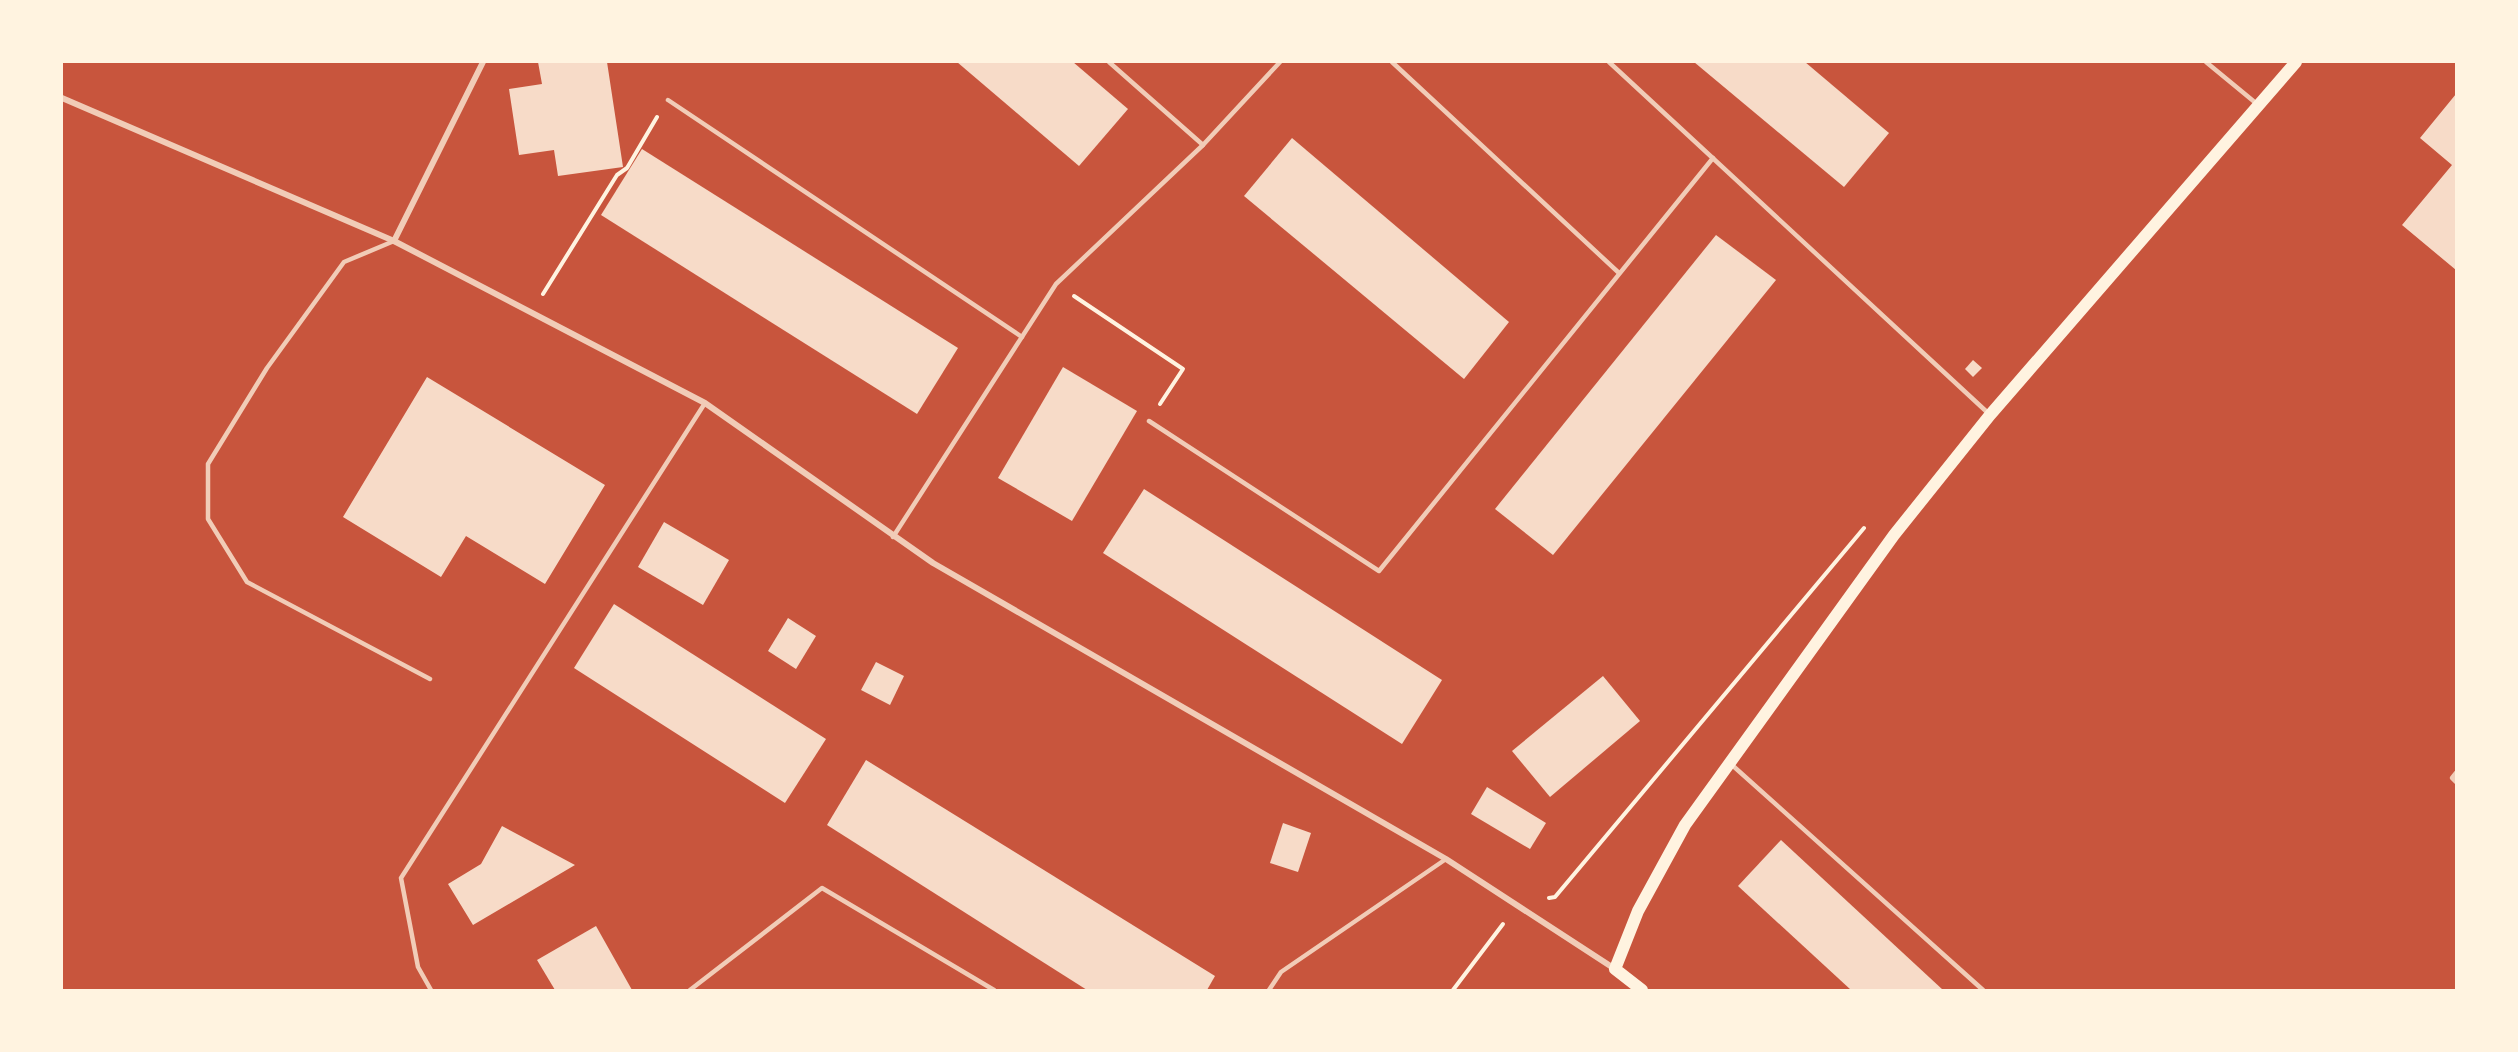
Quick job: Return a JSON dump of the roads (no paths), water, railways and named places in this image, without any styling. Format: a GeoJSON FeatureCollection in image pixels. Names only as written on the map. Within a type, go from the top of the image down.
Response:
{"type":"FeatureCollection","features":[{"type":"Feature","properties":{"kind":"main road"},"geometry":{"type":"LineString","coordinates":[[1641,990],[1615,969],[1638,911],[1685,825],[1894,535],[1990,415],[2296,62]]}},
{"type":"Feature","properties":{"kind":"street"},"geometry":{"type":"LineString","coordinates":[[394,241],[483,62]]}},
{"type":"Feature","properties":{"kind":"street"},"geometry":{"type":"LineString","coordinates":[[62,98],[394,241],[705,403],[933,564],[1446,859],[1615,969]]}},
{"type":"Feature","properties":{"kind":"lane"},"geometry":{"type":"LineString","coordinates":[[1109,62],[1203,145]]}},
{"type":"Feature","properties":{"kind":"lane"},"geometry":{"type":"LineString","coordinates":[[893,537],[1056,284],[1203,145],[1280,62]]}},
{"type":"Feature","properties":{"kind":"lane"},"geometry":{"type":"LineString","coordinates":[[1392,62],[1619,273]]}},
{"type":"Feature","properties":{"kind":"lane"},"geometry":{"type":"LineString","coordinates":[[1610,62],[1990,415]]}},
{"type":"Feature","properties":{"kind":"lane"},"geometry":{"type":"LineString","coordinates":[[2205,62],[2259,106]]}},
{"type":"Feature","properties":{"kind":"lane"},"geometry":{"type":"LineString","coordinates":[[668,100],[1022,337]]}},
{"type":"Feature","properties":{"kind":"lane"},"geometry":{"type":"LineString","coordinates":[[1149,421],[1379,571],[1713,158]]}},
{"type":"Feature","properties":{"kind":"lane"},"geometry":{"type":"LineString","coordinates":[[394,241],[344,262],[267,368],[208,464],[208,519],[248,582],[430,679]]}},
{"type":"Feature","properties":{"kind":"lane"},"geometry":{"type":"LineString","coordinates":[[431,990],[418,967],[401,878],[705,403]]}},
{"type":"Feature","properties":{"kind":"lane"},"geometry":{"type":"LineString","coordinates":[[1730,763],[1983,990]]}},
{"type":"Feature","properties":{"kind":"lane"},"geometry":{"type":"LineString","coordinates":[[2457,773],[2452,778],[2457,782]]}},
{"type":"Feature","properties":{"kind":"lane"},"geometry":{"type":"LineString","coordinates":[[1269,990],[1281,972],[1446,859]]}},
{"type":"Feature","properties":{"kind":"lane"},"geometry":{"type":"LineString","coordinates":[[690,990],[822,888],[994,990]]}}]}
